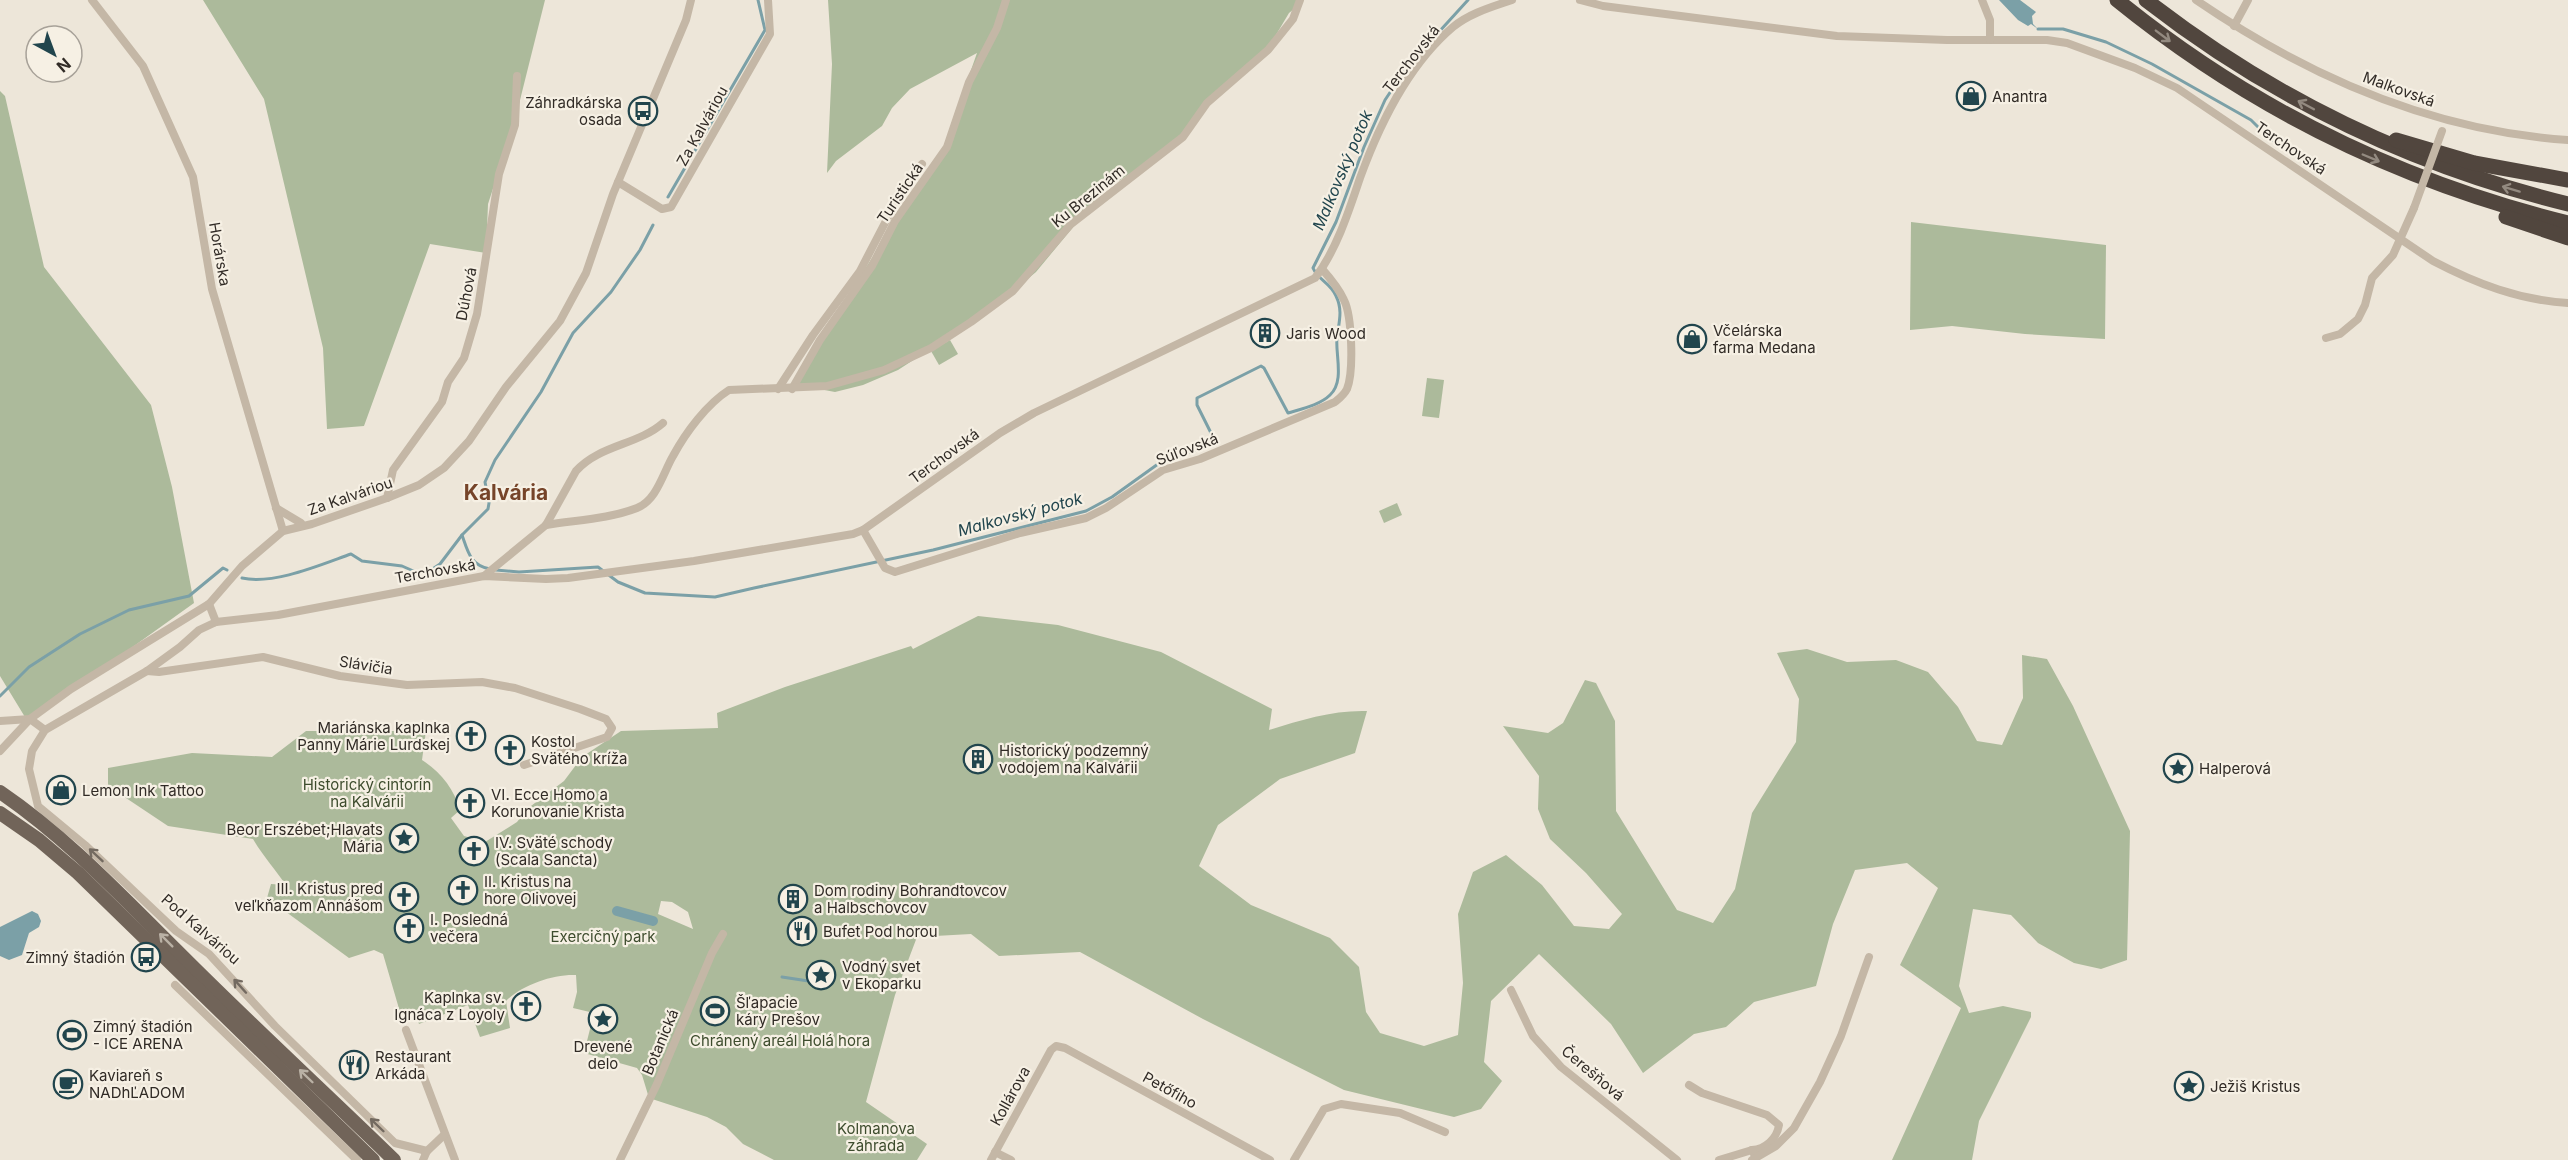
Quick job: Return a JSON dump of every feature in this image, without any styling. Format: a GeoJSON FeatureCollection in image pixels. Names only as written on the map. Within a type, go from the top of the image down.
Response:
{"type":"FeatureCollection","features":[{"type":"Feature","properties":{"kind":"highway"},"geometry":{"type":"LineString","coordinates":[[2117,0],[2182,51],[2281,113],[2359,152],[2456,191],[2515,210],[2568,223]]}},
{"type":"Feature","properties":{"kind":"highway"},"geometry":{"type":"LineString","coordinates":[[2146,0],[2226,58],[2268,85],[2358,132],[2445,168],[2529,195],[2568,204]]}},
{"type":"Feature","properties":{"kind":"highway"},"geometry":{"type":"LineString","coordinates":[[2358,132],[2409,143],[2474,163],[2568,180]]}},
{"type":"Feature","properties":{"kind":"highway"},"geometry":{"type":"LineString","coordinates":[[2456,191],[2500,215],[2568,238]]}},
{"type":"Feature","properties":{"kind":"main road","name":"Pod Kalváriou"},"geometry":{"type":"LineString","coordinates":[[5,795],[48,827],[87,861],[191,966],[394,1160]]}},
{"type":"Feature","properties":{"kind":"main road"},"geometry":{"type":"LineString","coordinates":[[0,813],[39,840],[78,873],[373,1160]]}},
{"type":"Feature","properties":{"kind":"street","name":"Horárska"},"geometry":{"type":"LineString","coordinates":[[92,0],[143,66],[193,177],[212,290],[283,531]]}},
{"type":"Feature","properties":{"kind":"street","name":"Za Kalváriou"},"geometry":{"type":"LineString","coordinates":[[3,748],[30,719],[71,689],[209,604],[242,566],[283,531],[312,524],[419,485],[444,468],[469,441],[506,387],[560,321],[586,273],[618,182],[686,20],[691,0]]}},
{"type":"Feature","properties":{"kind":"street","name":"Za Kalváriou"},"geometry":{"type":"LineString","coordinates":[[618,182],[662,209],[670,207],[770,34],[768,0]]}},
{"type":"Feature","properties":{"kind":"street","name":"Turistická"},"geometry":{"type":"LineString","coordinates":[[792,389],[820,340],[872,266],[895,221],[947,147],[969,82],[997,28],[1006,0]]}},
{"type":"Feature","properties":{"kind":"street","name":"Ku Brezinám"},"geometry":{"type":"LineString","coordinates":[[546,525],[638,508],[654,493],[673,455],[718,397],[729,390],[827,386],[884,370],[931,348],[1013,291],[1071,224],[1183,137],[1207,103],[1268,50],[1293,19],[1300,0]]}},
{"type":"Feature","properties":{"kind":"street","name":"Terchovská"},"geometry":{"type":"LineString","coordinates":[[147,671],[199,630],[216,622],[278,615],[490,570],[546,579],[612,572],[694,561],[853,534],[863,530],[1000,433],[1034,413],[1319,273],[1352,203],[1373,143],[1406,82],[1454,26],[1476,13],[1512,0]]}},
{"type":"Feature","properties":{"kind":"street","name":"Terchovská"},"geometry":{"type":"LineString","coordinates":[[1580,0],[1603,6],[1837,36],[2038,39],[2067,43],[2135,68],[2177,88],[2433,261],[2505,293],[2543,302],[2568,303]]}},
{"type":"Feature","properties":{"kind":"street"},"geometry":{"type":"LineString","coordinates":[[1982,0],[1990,21],[1990,40]]}},
{"type":"Feature","properties":{"kind":"street","name":"Malkovská"},"geometry":{"type":"LineString","coordinates":[[2196,0],[2234,26],[2305,66],[2374,96],[2445,120],[2524,135],[2568,140]]}},
{"type":"Feature","properties":{"kind":"street"},"geometry":{"type":"LineString","coordinates":[[2234,26],[2248,0]]}},
{"type":"Feature","properties":{"kind":"street","name":"Dúhová"},"geometry":{"type":"LineString","coordinates":[[387,498],[393,470],[442,402],[448,382],[464,358],[477,314],[499,174],[515,125],[517,76]]}},
{"type":"Feature","properties":{"kind":"street"},"geometry":{"type":"LineString","coordinates":[[2325,339],[2340,334],[2358,319],[2365,305],[2372,278],[2393,255],[2401,239],[2445,120]]}},
{"type":"Feature","properties":{"kind":"street","name":"Turistická"},"geometry":{"type":"LineString","coordinates":[[778,388],[860,271],[901,192],[922,164]]}},
{"type":"Feature","properties":{"kind":"street","name":"Súľovská"},"geometry":{"type":"LineString","coordinates":[[863,530],[885,568],[896,572],[1020,533],[1086,518],[1114,503],[1163,470],[1200,459],[1335,402],[1343,397],[1351,371],[1348,313],[1344,300],[1319,273]]}},
{"type":"Feature","properties":{"kind":"street"},"geometry":{"type":"LineString","coordinates":[[490,570],[546,525],[582,464],[607,450],[654,431],[663,423]]}},
{"type":"Feature","properties":{"kind":"street"},"geometry":{"type":"LineString","coordinates":[[276,508],[301,523]]}},
{"type":"Feature","properties":{"kind":"street"},"geometry":{"type":"LineString","coordinates":[[209,604],[216,622]]}},
{"type":"Feature","properties":{"kind":"street","name":"Slávičia"},"geometry":{"type":"LineString","coordinates":[[45,730],[147,671],[159,672],[263,657],[340,676],[407,685],[482,682],[515,688],[606,719],[612,728],[607,736],[524,765]]}},
{"type":"Feature","properties":{"kind":"street"},"geometry":{"type":"LineString","coordinates":[[1,721],[30,719],[45,730]]}},
{"type":"Feature","properties":{"kind":"street"},"geometry":{"type":"LineString","coordinates":[[1,721],[6,724],[9,733],[3,748]]}},
{"type":"Feature","properties":{"kind":"street","name":"Pod Kalváriou"},"geometry":{"type":"LineString","coordinates":[[45,730],[32,751],[29,769],[38,806],[85,845],[176,931],[209,954],[275,1026],[395,1143],[427,1151]]}},
{"type":"Feature","properties":{"kind":"street"},"geometry":{"type":"LineString","coordinates":[[0,782],[5,795]]}},
{"type":"Feature","properties":{"kind":"street","name":"Botanická"},"geometry":{"type":"LineString","coordinates":[[620,1160],[657,1084],[712,953],[723,934]]}},
{"type":"Feature","properties":{"kind":"street"},"geometry":{"type":"LineString","coordinates":[[1719,1160],[1756,1157],[1776,1146],[1794,1128],[1820,1082],[1841,1036],[1869,957]]}},
{"type":"Feature","properties":{"kind":"street"},"geometry":{"type":"LineString","coordinates":[[175,985],[357,1160]]}},
{"type":"Feature","properties":{"kind":"street","name":"Čerešňová"},"geometry":{"type":"LineString","coordinates":[[1511,990],[1533,1036],[1561,1067],[1677,1160]]}},
{"type":"Feature","properties":{"kind":"street"},"geometry":{"type":"LineString","coordinates":[[405,1030],[454,1160]]}},
{"type":"Feature","properties":{"kind":"street","name":"Kollárova"},"geometry":{"type":"LineString","coordinates":[[990,1160],[1051,1050],[1056,1046]]}},
{"type":"Feature","properties":{"kind":"street","name":"Petőfiho"},"geometry":{"type":"LineString","coordinates":[[1056,1046],[1065,1048],[1270,1160]]}},
{"type":"Feature","properties":{"kind":"street"},"geometry":{"type":"LineString","coordinates":[[1689,1085],[1702,1093],[1767,1114],[1775,1120],[1779,1125],[1773,1139],[1756,1157]]}},
{"type":"Feature","properties":{"kind":"street"},"geometry":{"type":"LineString","coordinates":[[1294,1160],[1324,1109],[1332,1105],[1341,1104],[1400,1113],[1445,1132]]}},
{"type":"Feature","properties":{"kind":"street"},"geometry":{"type":"LineString","coordinates":[[418,1160],[444,1135]]}},
{"type":"Feature","properties":{"kind":"street"},"geometry":{"type":"LineString","coordinates":[[423,1160],[427,1151]]}},
{"type":"Feature","properties":{"kind":"street"},"geometry":{"type":"LineString","coordinates":[[995,1152],[1011,1160]]}},
{"type":"Feature","properties":{"kind":"green space"},"geometry":{"type":"Polygon","coordinates":[[[203,0],[545,0],[514,124],[488,204],[486,253],[430,244],[364,426],[327,429],[323,348],[264,99],[203,0]]]}},
{"type":"Feature","properties":{"kind":"green space"},"geometry":{"type":"Polygon","coordinates":[[[828,0],[1299,0],[1299,5],[1289,13],[1267,50],[1211,101],[1172,147],[1103,191],[1036,272],[986,313],[898,370],[863,385],[835,392],[798,385],[808,358],[945,144],[977,53],[910,89],[892,108],[882,126],[836,161],[827,173],[832,64],[828,0]]]}},
{"type":"Feature","properties":{"kind":"green space"},"geometry":{"type":"Polygon","coordinates":[[[0,91],[5,96],[44,267],[151,405],[172,487],[194,603],[28,722],[0,676],[0,91]]]}},
{"type":"Feature","properties":{"kind":"green space"},"geometry":{"type":"Polygon","coordinates":[[[1911,222],[2106,245],[2105,339],[1952,326],[1910,330],[1911,222]]]}},
{"type":"Feature","properties":{"kind":"green space"},"geometry":{"type":"Polygon","coordinates":[[[950,340],[958,354],[939,365],[931,351],[950,340]]]}},
{"type":"Feature","properties":{"kind":"green space"},"geometry":{"type":"Polygon","coordinates":[[[1427,378],[1444,380],[1439,418],[1422,416],[1427,378]]]}},
{"type":"Feature","properties":{"kind":"green space"},"geometry":{"type":"Polygon","coordinates":[[[1397,503],[1402,515],[1384,523],[1379,511],[1397,503]]]}},
{"type":"Feature","properties":{"kind":"green space"},"geometry":{"type":"Polygon","coordinates":[[[978,616],[1058,625],[1161,652],[1272,709],[1269,730],[1329,714],[1367,711],[1355,753],[1280,779],[1218,825],[1199,866],[1251,905],[1330,938],[1359,967],[1366,1012],[1380,1033],[1424,1046],[1458,1035],[1463,983],[1458,914],[1473,872],[1506,855],[1542,885],[1574,926],[1609,929],[1622,914],[1586,873],[1550,839],[1538,809],[1539,776],[1503,726],[1548,733],[1563,723],[1585,680],[1596,683],[1615,721],[1616,811],[1677,910],[1713,923],[1735,889],[1752,813],[1796,742],[1799,699],[1777,653],[1807,649],[1847,662],[1896,660],[1928,672],[1958,707],[1977,741],[2002,745],[2023,698],[2022,655],[2047,659],[2073,706],[2130,831],[2127,960],[2101,969],[2074,963],[2038,943],[2011,915],[1973,909],[1959,986],[1969,1013],[2003,1006],[2031,1012],[2031,1017],[1979,1121],[1972,1160],[1892,1160],[1961,1008],[1900,965],[1938,888],[1907,863],[1855,870],[1833,924],[1816,986],[1754,1002],[1726,1027],[1694,1034],[1643,1073],[1611,1024],[1539,954],[1491,1001],[1484,1062],[1502,1081],[1481,1109],[1454,1117],[1344,1090],[1203,1019],[1080,952],[999,956],[971,934],[917,937],[895,995],[866,1102],[927,1144],[917,1160],[774,1160],[743,1144],[726,1127],[707,1117],[649,1098],[642,1075],[637,1068],[584,1053],[594,1013],[573,1008],[577,992],[576,975],[558,976],[538,982],[513,995],[506,1001],[510,1028],[480,1037],[468,1005],[419,1024],[415,1013],[400,1012],[383,954],[374,950],[349,958],[267,898],[271,884],[286,885],[253,839],[168,826],[108,786],[108,768],[192,753],[272,757],[306,731],[426,731],[422,760],[441,776],[454,795],[460,810],[451,818],[464,836],[485,842],[517,822],[527,809],[564,781],[582,757],[621,731],[718,728],[717,713],[785,687],[911,646],[913,649],[978,616]],[[661,901],[658,914],[693,929],[688,912],[672,902],[661,901]]]}},
{"type":"Feature","properties":{"kind":"water"},"geometry":{"type":"Polygon","coordinates":[[[1999,0],[2020,0],[2036,12],[2032,16],[2033,24],[2038,29],[2018,20],[1999,0]]]}},
{"type":"Feature","properties":{"kind":"water"},"geometry":{"type":"Polygon","coordinates":[[[32,911],[38,914],[41,921],[39,927],[29,933],[22,955],[9,960],[0,956],[0,927],[32,911]]]}},
{"type":"Feature","properties":{"kind":"waterway"},"geometry":{"type":"LineString","coordinates":[[668,197],[765,30],[758,0]]}},
{"type":"Feature","properties":{"kind":"waterway","name":"Malkovský potok"},"geometry":{"type":"LineString","coordinates":[[496,570],[519,572],[598,567],[618,582],[645,593],[715,597],[933,550],[1086,511],[1112,497],[1158,464],[1205,446],[1213,437],[1197,405],[1197,398],[1261,366],[1288,413],[1321,401],[1330,395],[1337,382],[1337,337],[1340,311],[1334,292],[1313,268],[1336,222],[1364,147],[1385,100],[1407,67],[1468,0]]}},
{"type":"Feature","properties":{"kind":"waterway"},"geometry":{"type":"LineString","coordinates":[[2038,29],[2063,29],[2106,42],[2152,64],[2251,120],[2268,137],[2322,173]]}},
{"type":"Feature","properties":{"kind":"waterway"},"geometry":{"type":"LineString","coordinates":[[242,578],[268,579],[282,576],[351,554],[362,561],[402,566],[418,573],[431,570],[440,564],[462,535],[488,509],[485,482],[495,460],[541,392],[573,333],[611,292],[640,250],[653,225]]}},
{"type":"Feature","properties":{"kind":"waterway","name":"Malkovský potok"},"geometry":{"type":"LineString","coordinates":[[462,535],[474,561],[490,569]]}},
{"type":"Feature","properties":{"kind":"waterway","name":"Malkovský potok"},"geometry":{"type":"LineString","coordinates":[[0,696],[29,667],[80,634],[129,610],[189,596],[223,568],[227,570]]}},
{"type":"Feature","properties":{"kind":"waterway"},"geometry":{"type":"LineString","coordinates":[[617,911],[653,921]]}},
{"type":"Feature","properties":{"kind":"waterway"},"geometry":{"type":"LineString","coordinates":[[782,977],[815,982]]}},
{"type":"Feature","properties":{"kind":"place","name":"Anantra"},"geometry":{"type":"Point","coordinates":[1971,96]}},
{"type":"Feature","properties":{"kind":"place","name":"Záhradkárska osada"},"geometry":{"type":"Point","coordinates":[643,111]}},
{"type":"Feature","properties":{"kind":"place","name":"Jaris Wood"},"geometry":{"type":"Point","coordinates":[1265,333]}},
{"type":"Feature","properties":{"kind":"place","name":"Včelárska farma Medana"},"geometry":{"type":"Point","coordinates":[1692,339]}},
{"type":"Feature","properties":{"kind":"place","name":"Mariánska kaplnka Panny Márie Lurdskej"},"geometry":{"type":"Point","coordinates":[471,736]}},
{"type":"Feature","properties":{"kind":"place","name":"Kostol Svätého kríža"},"geometry":{"type":"Point","coordinates":[510,750]}},
{"type":"Feature","properties":{"kind":"place","name":"Historický podzemný vodojem na Kalvárii"},"geometry":{"type":"Point","coordinates":[978,759]}},
{"type":"Feature","properties":{"kind":"place","name":"Halperová"},"geometry":{"type":"Point","coordinates":[2178,768]}},
{"type":"Feature","properties":{"kind":"place","name":"Lemon Ink Tattoo"},"geometry":{"type":"Point","coordinates":[61,790]}},
{"type":"Feature","properties":{"kind":"place","name":"VI. Ecce Homo a Korunovanie Krista"},"geometry":{"type":"Point","coordinates":[470,803]}},
{"type":"Feature","properties":{"kind":"place","name":"Beor Erszébet;Hlavats Mária"},"geometry":{"type":"Point","coordinates":[404,838]}},
{"type":"Feature","properties":{"kind":"place","name":"IV. Sväté schody (Scala Sancta)"},"geometry":{"type":"Point","coordinates":[474,851]}},
{"type":"Feature","properties":{"kind":"place","name":"II. Kristus na hore Olivovej"},"geometry":{"type":"Point","coordinates":[463,890]}},
{"type":"Feature","properties":{"kind":"place","name":"III. Kristus pred veľkňazom Annášom"},"geometry":{"type":"Point","coordinates":[404,897]}},
{"type":"Feature","properties":{"kind":"place","name":"Dom rodiny Bohrandtovcov a Halbschovcov"},"geometry":{"type":"Point","coordinates":[793,899]}},
{"type":"Feature","properties":{"kind":"place","name":"I. Posledná večera"},"geometry":{"type":"Point","coordinates":[409,928]}},
{"type":"Feature","properties":{"kind":"place","name":"Bufet Pod horou"},"geometry":{"type":"Point","coordinates":[802,931]}},
{"type":"Feature","properties":{"kind":"place","name":"Zimný štadión"},"geometry":{"type":"Point","coordinates":[146,957]}},
{"type":"Feature","properties":{"kind":"place","name":"Vodný svet v Ekoparku"},"geometry":{"type":"Point","coordinates":[821,975]}},
{"type":"Feature","properties":{"kind":"place","name":"Kaplnka sv. Ignáca z Loyoly"},"geometry":{"type":"Point","coordinates":[526,1006]}},
{"type":"Feature","properties":{"kind":"place","name":"Šľapacie káry Prešov"},"geometry":{"type":"Point","coordinates":[715,1011]}},
{"type":"Feature","properties":{"kind":"place","name":"Drevené delo"},"geometry":{"type":"Point","coordinates":[603,1019]}},
{"type":"Feature","properties":{"kind":"place","name":"Zimný štadión - ICE ARENA"},"geometry":{"type":"Point","coordinates":[72,1035]}},
{"type":"Feature","properties":{"kind":"place","name":"Restaurant Arkáda"},"geometry":{"type":"Point","coordinates":[354,1065]}},
{"type":"Feature","properties":{"kind":"place","name":"Kaviareň s NADhĽADOM"},"geometry":{"type":"Point","coordinates":[68,1084]}},
{"type":"Feature","properties":{"kind":"place","name":"Ježiš Kristus"},"geometry":{"type":"Point","coordinates":[2189,1086]}},
{"type":"Feature","properties":{"kind":"district","name":"Kalvária"},"geometry":{"type":"Point","coordinates":[506,492]}},
{"type":"Feature","properties":{"kind":"park label","name":"Historický cintorín na Kalvárii"},"geometry":{"type":"Point","coordinates":[367,792]}},
{"type":"Feature","properties":{"kind":"park label","name":"Exercičný park"},"geometry":{"type":"Point","coordinates":[603,936]}},
{"type":"Feature","properties":{"kind":"park label","name":"Chránený areál Holá hora"},"geometry":{"type":"Point","coordinates":[780,1040]}},
{"type":"Feature","properties":{"kind":"park label","name":"Kolmanova záhrada"},"geometry":{"type":"Point","coordinates":[876,1136]}}]}
